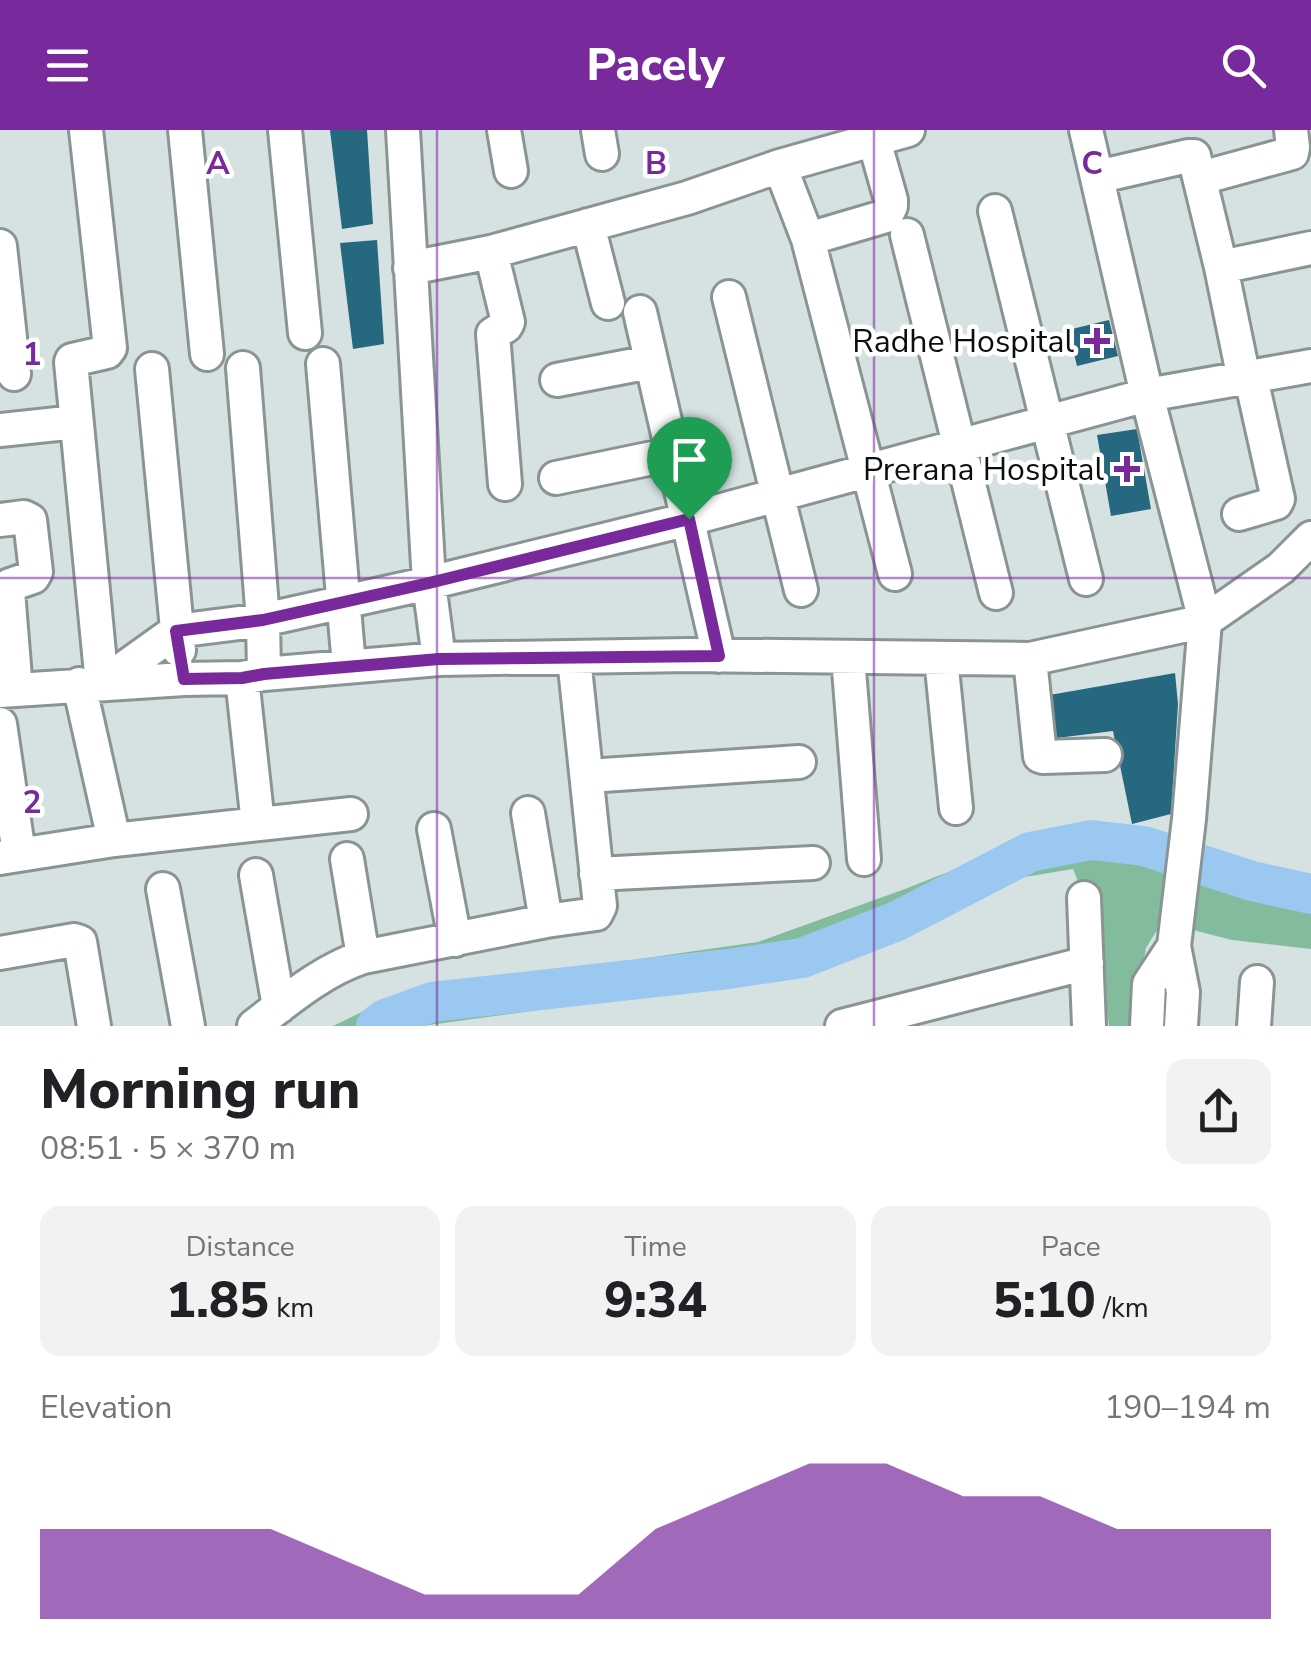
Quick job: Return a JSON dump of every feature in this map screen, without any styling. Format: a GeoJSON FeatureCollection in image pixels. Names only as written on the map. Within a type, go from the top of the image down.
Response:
{"type":"FeatureCollection","features":[{"type":"Feature","properties":{"kind":"street"},"geometry":{"type":"LineString","coordinates":[[86,130],[110,348],[72,360],[90,684],[114,840]]}},
{"type":"Feature","properties":{"kind":"street"},"geometry":{"type":"LineString","coordinates":[[185,130],[207,354]]}},
{"type":"Feature","properties":{"kind":"street"},"geometry":{"type":"LineString","coordinates":[[285,130],[305,333]]}},
{"type":"Feature","properties":{"kind":"street"},"geometry":{"type":"LineString","coordinates":[[403,130],[429,583],[439,659]]}},
{"type":"Feature","properties":{"kind":"street"},"geometry":{"type":"LineString","coordinates":[[504,130],[510,171]]}},
{"type":"Feature","properties":{"kind":"street"},"geometry":{"type":"LineString","coordinates":[[410,268],[490,252],[697,195],[780,166],[908,130]]}},
{"type":"Feature","properties":{"kind":"street"},"geometry":{"type":"LineString","coordinates":[[1086,130],[1146,396],[1205,621],[1189,820],[1174,937],[1183,992],[1182,1026]]}},
{"type":"Feature","properties":{"kind":"street"},"geometry":{"type":"LineString","coordinates":[[1200,178],[1292,152],[1290,130]]}},
{"type":"Feature","properties":{"kind":"street"},"geometry":{"type":"LineString","coordinates":[[808,239],[890,212],[891,200],[874,140]]}},
{"type":"Feature","properties":{"kind":"street"},"geometry":{"type":"LineString","coordinates":[[1097,178],[1192,155],[1196,159],[1278,500],[1239,514]]}},
{"type":"Feature","properties":{"kind":"street"},"geometry":{"type":"LineString","coordinates":[[780,166],[808,239],[895,574]]}},
{"type":"Feature","properties":{"kind":"street"},"geometry":{"type":"LineString","coordinates":[[996,210],[1086,579]]}},
{"type":"Feature","properties":{"kind":"street"},"geometry":{"type":"LineString","coordinates":[[588,225],[650,362],[719,656]]}},
{"type":"Feature","properties":{"kind":"street"},"geometry":{"type":"LineString","coordinates":[[907,235],[996,593]]}},
{"type":"Feature","properties":{"kind":"street"},"geometry":{"type":"LineString","coordinates":[[0,246],[14,374]]}},
{"type":"Feature","properties":{"kind":"street"},"geometry":{"type":"LineString","coordinates":[[1221,268],[1311,248]]}},
{"type":"Feature","properties":{"kind":"street"},"geometry":{"type":"LineString","coordinates":[[490,252],[508,322],[493,334],[505,484]]}},
{"type":"Feature","properties":{"kind":"street"},"geometry":{"type":"LineString","coordinates":[[729,296],[801,590]]}},
{"type":"Feature","properties":{"kind":"street"},"geometry":{"type":"LineString","coordinates":[[557,380],[650,362]]}},
{"type":"Feature","properties":{"kind":"street"},"geometry":{"type":"LineString","coordinates":[[323,364],[349,666]]}},
{"type":"Feature","properties":{"kind":"street"},"geometry":{"type":"LineString","coordinates":[[90,684],[176,631],[263,620],[429,583],[689,519],[1146,396],[1311,366]]}},
{"type":"Feature","properties":{"kind":"street"},"geometry":{"type":"LineString","coordinates":[[243,368],[263,620],[253,676],[258,824]]}},
{"type":"Feature","properties":{"kind":"street"},"geometry":{"type":"LineString","coordinates":[[152,369],[176,631],[184,679]]}},
{"type":"Feature","properties":{"kind":"street"},"geometry":{"type":"LineString","coordinates":[[0,430],[76,422]]}},
{"type":"Feature","properties":{"kind":"street"},"geometry":{"type":"LineString","coordinates":[[556,478],[672,454]]}},
{"type":"Feature","properties":{"kind":"street"},"geometry":{"type":"LineString","coordinates":[[0,520],[30,520],[36,572],[32,578],[10,586],[8,591],[8,690],[253,676],[439,659],[1030,659],[1205,621],[1281,568],[1311,538]]}},
{"type":"Feature","properties":{"kind":"street"},"geometry":{"type":"LineString","coordinates":[[848,657],[864,858]]}},
{"type":"Feature","properties":{"kind":"street"},"geometry":{"type":"LineString","coordinates":[[266,1016],[334,967],[363,957],[596,914],[600,906],[574,658]]}},
{"type":"Feature","properties":{"kind":"street"},"geometry":{"type":"LineString","coordinates":[[941,658],[956,808]]}},
{"type":"Feature","properties":{"kind":"street"},"geometry":{"type":"LineString","coordinates":[[1030,659],[1040,756],[1105,755]]}},
{"type":"Feature","properties":{"kind":"street"},"geometry":{"type":"LineString","coordinates":[[0,724],[10,856],[114,840],[351,814]]}},
{"type":"Feature","properties":{"kind":"street"},"geometry":{"type":"LineString","coordinates":[[588,776],[799,762]]}},
{"type":"Feature","properties":{"kind":"street"},"geometry":{"type":"LineString","coordinates":[[528,813],[546,921]]}},
{"type":"Feature","properties":{"kind":"street"},"geometry":{"type":"LineString","coordinates":[[434,828],[455,940]]}},
{"type":"Feature","properties":{"kind":"street"},"geometry":{"type":"LineString","coordinates":[[347,859],[363,957]]}},
{"type":"Feature","properties":{"kind":"street"},"geometry":{"type":"LineString","coordinates":[[596,874],[812,863]]}},
{"type":"Feature","properties":{"kind":"street"},"geometry":{"type":"LineString","coordinates":[[256,875],[266,1016]]}},
{"type":"Feature","properties":{"kind":"street"},"geometry":{"type":"LineString","coordinates":[[163,889],[188,1026]]}},
{"type":"Feature","properties":{"kind":"street"},"geometry":{"type":"LineString","coordinates":[[1084,898],[1090,1026]]}},
{"type":"Feature","properties":{"kind":"street"},"geometry":{"type":"LineString","coordinates":[[1146,1026],[1148,984],[1174,937]]}},
{"type":"Feature","properties":{"kind":"street"},"geometry":{"type":"LineString","coordinates":[[0,953],[80,942],[94,1026]]}},
{"type":"Feature","properties":{"kind":"street"},"geometry":{"type":"LineString","coordinates":[[842,1026],[1087,963]]}},
{"type":"Feature","properties":{"kind":"street"},"geometry":{"type":"LineString","coordinates":[[1254,1026],[1256,982]]}},
{"type":"Feature","properties":{"kind":"green space"},"geometry":{"type":"Polygon","coordinates":[[[1080,831],[1158,839],[1311,875],[1311,949],[1232,940],[1162,922],[1146,948],[1136,1026],[1109,1026],[1096,925],[1073,869],[1007,880],[805,964],[720,985],[422,1026],[333,1026],[401,993],[758,942],[1016,845],[1080,831]]]}},
{"type":"Feature","properties":{"kind":"building"},"geometry":{"type":"Polygon","coordinates":[[[330,130],[367,130],[373,224],[342,229],[330,130]]]}},
{"type":"Feature","properties":{"kind":"building"},"geometry":{"type":"Polygon","coordinates":[[[377,240],[384,344],[353,349],[340,243],[377,240]]]}},
{"type":"Feature","properties":{"kind":"building"},"geometry":{"type":"Polygon","coordinates":[[[1109,320],[1118,356],[1077,366],[1068,330],[1109,320]]]}},
{"type":"Feature","properties":{"kind":"building"},"geometry":{"type":"Polygon","coordinates":[[[1137,429],[1151,509],[1111,516],[1097,435],[1137,429]]]}},
{"type":"Feature","properties":{"kind":"building"},"geometry":{"type":"Polygon","coordinates":[[[1175,673],[1178,704],[1171,814],[1132,824],[1113,731],[1049,739],[1044,696],[1175,673]]]}},
{"type":"Feature","properties":{"kind":"waterway"},"geometry":{"type":"LineString","coordinates":[[376,1026],[432,1002],[802,958],[897,921],[1030,852],[1091,840],[1144,846],[1252,881],[1311,894]]}},
{"type":"Feature","properties":{"kind":"place","name":"Radhe Hospital"},"geometry":{"type":"Point","coordinates":[1097,341]}},
{"type":"Feature","properties":{"kind":"place","name":"Prerana Hospital"},"geometry":{"type":"Point","coordinates":[1127,469]}},
{"type":"Feature","properties":{"kind":"route"},"geometry":{"type":"LineString","coordinates":[[689,519],[719,656],[439,659],[242,678],[184,679],[176,631],[263,620],[689,519]]}}]}
